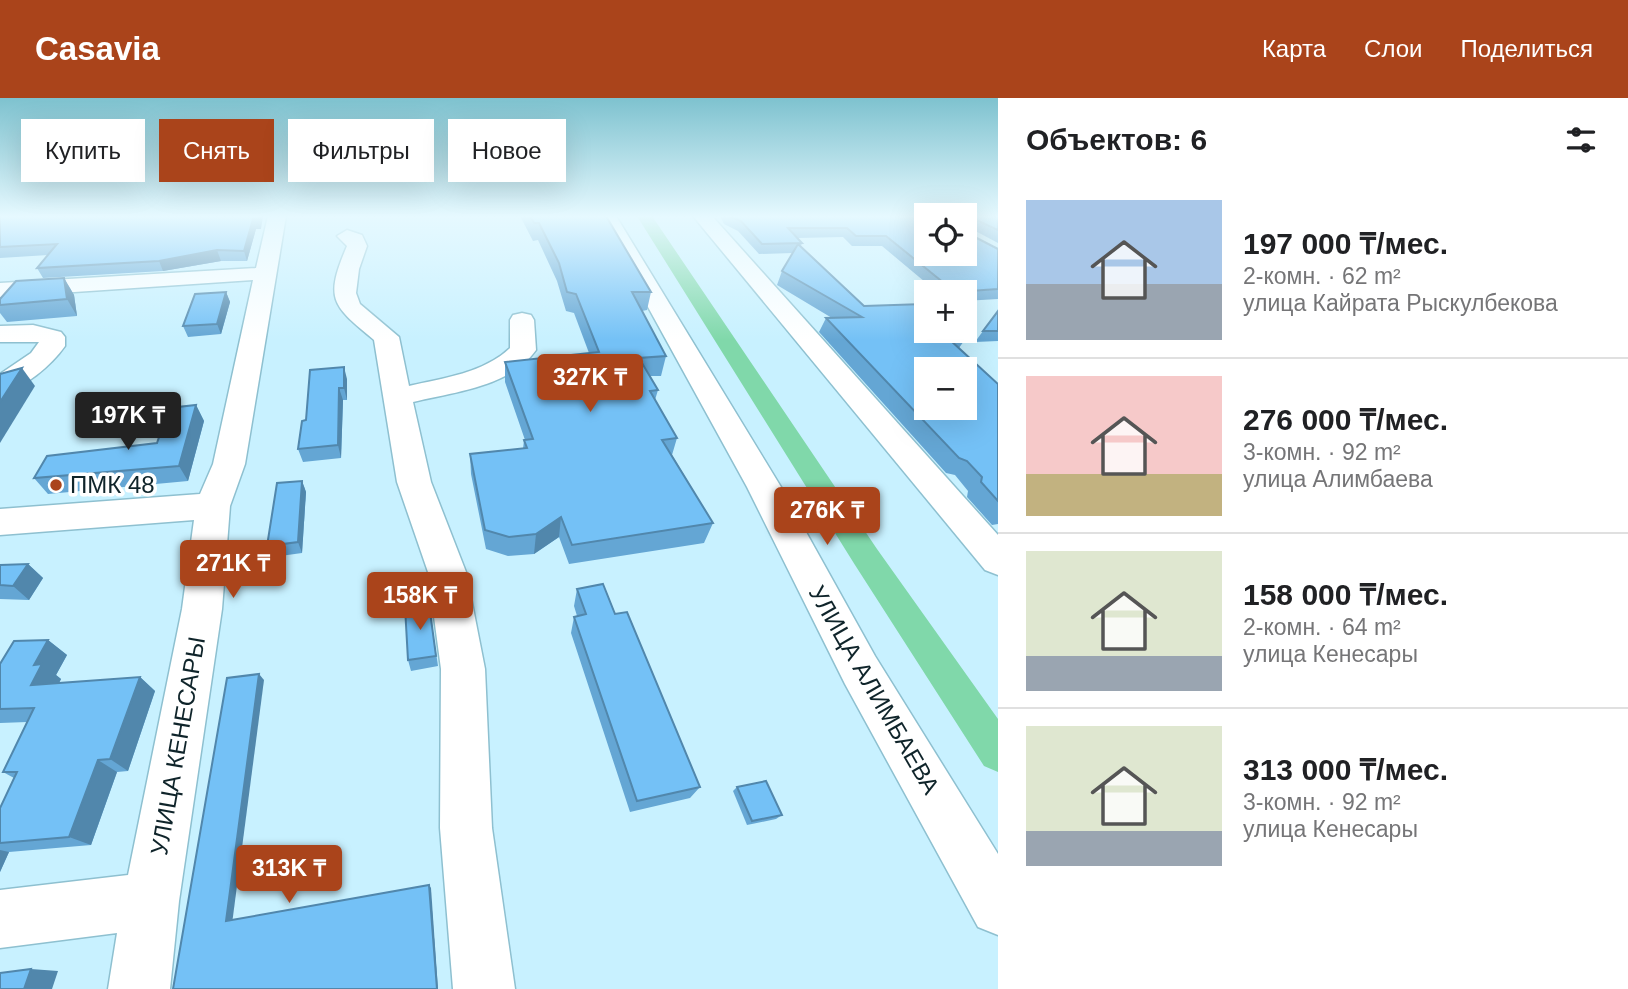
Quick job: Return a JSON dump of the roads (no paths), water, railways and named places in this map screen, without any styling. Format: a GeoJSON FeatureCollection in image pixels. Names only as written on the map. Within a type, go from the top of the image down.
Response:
{"type":"FeatureCollection","features":[{"type":"Feature","properties":{"kind":"street","name":"УЛИЦА КЕНЕСАРЫ"},"geometry":{"type":"LineString","coordinates":[[139,989],[151,901],[202,610],[213,506],[229,464],[268,258]]}},
{"type":"Feature","properties":{"kind":"street"},"geometry":{"type":"LineString","coordinates":[[352,258],[345,293],[349,307],[386,337],[414,482],[447,572],[463,669],[466,828],[484,989]]}},
{"type":"Feature","properties":{"kind":"street","name":"УЛИЦА АЛИМБАЕВА"},"geometry":{"type":"LineString","coordinates":[[631,258],[765,487],[796,552],[860,670],[998,907]]}},
{"type":"Feature","properties":{"kind":"street"},"geometry":{"type":"LineString","coordinates":[[738,258],[998,559]]}},
{"type":"Feature","properties":{"kind":"street"},"geometry":{"type":"LineString","coordinates":[[0,290],[246,273],[265,275]]}},
{"type":"Feature","properties":{"kind":"street"},"geometry":{"type":"LineString","coordinates":[[397,397],[458,383],[506,368],[523,350],[522,320]]}},
{"type":"Feature","properties":{"kind":"street"},"geometry":{"type":"LineString","coordinates":[[0,334],[33,332],[52,337],[52,346],[40,359],[0,386]]}},
{"type":"Feature","properties":{"kind":"street"},"geometry":{"type":"LineString","coordinates":[[0,522],[213,506]]}},
{"type":"Feature","properties":{"kind":"street"},"geometry":{"type":"LineString","coordinates":[[0,919],[151,901]]}},
{"type":"Feature","properties":{"kind":"waterway"},"geometry":{"type":"LineString","coordinates":[[672,258],[866,557],[998,752]]}},
{"type":"Feature","properties":{"kind":"place","name":"ПМК 48"},"geometry":{"type":"Point","coordinates":[56,485]}}]}
